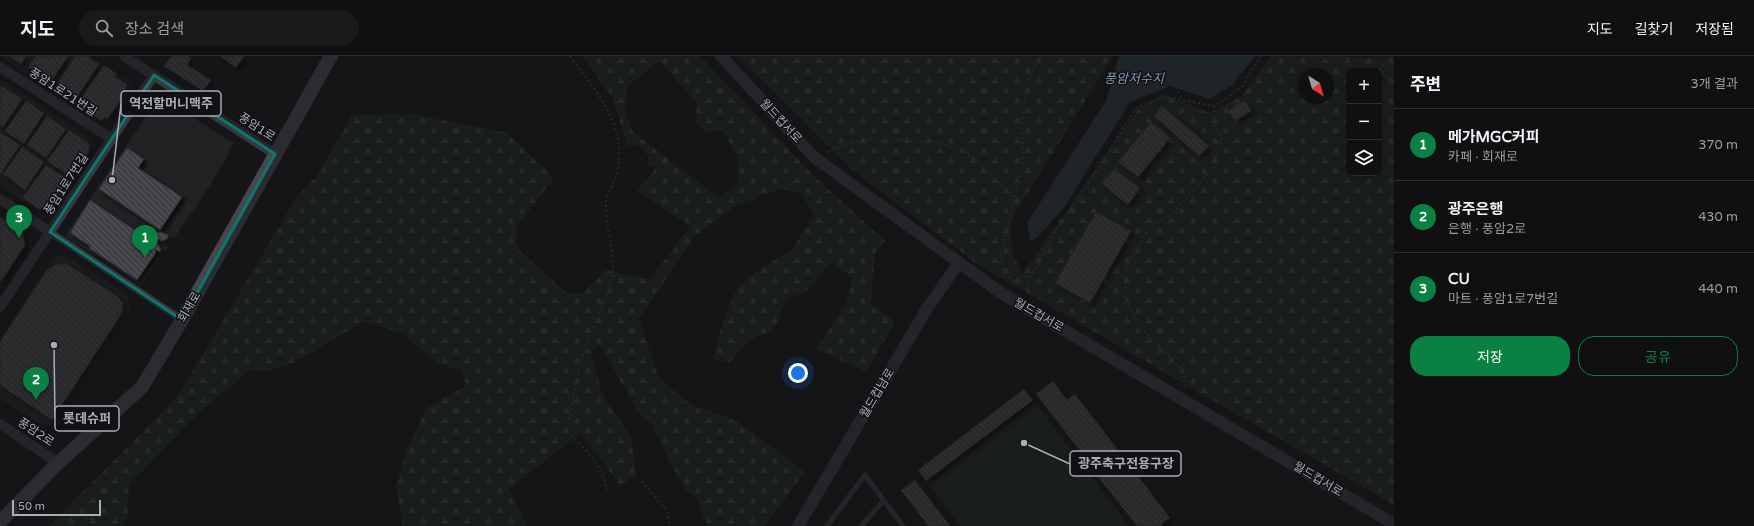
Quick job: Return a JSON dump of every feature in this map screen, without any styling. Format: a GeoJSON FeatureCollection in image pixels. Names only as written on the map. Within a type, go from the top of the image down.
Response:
{"type":"FeatureCollection","features":[{"type":"Feature","properties":{"kind":"main road","name":"회재로"},"geometry":{"type":"LineString","coordinates":[[0,522],[58,463],[142,387],[182,320],[331,56]]}},
{"type":"Feature","properties":{"kind":"street","name":"풍암1로"},"geometry":{"type":"LineString","coordinates":[[124,56],[275,154]]}},
{"type":"Feature","properties":{"kind":"street","name":"월드컵서로"},"geometry":{"type":"LineString","coordinates":[[721,56],[814,157],[1001,293],[1186,400],[1394,524]]}},
{"type":"Feature","properties":{"kind":"street","name":"풍암1로21번길"},"geometry":{"type":"LineString","coordinates":[[0,67],[112,139]]}},
{"type":"Feature","properties":{"kind":"street","name":"풍암1로7번길"},"geometry":{"type":"LineString","coordinates":[[0,307],[154,75]]}},
{"type":"Feature","properties":{"kind":"street"},"geometry":{"type":"LineString","coordinates":[[0,199],[182,320]]}},
{"type":"Feature","properties":{"kind":"street","name":"월드컵남로"},"geometry":{"type":"LineString","coordinates":[[798,526],[925,312],[959,262]]}},
{"type":"Feature","properties":{"kind":"street","name":"풍암2로"},"geometry":{"type":"LineString","coordinates":[[0,424],[58,463]]}},
{"type":"Feature","properties":{"kind":"lane"},"geometry":{"type":"LineString","coordinates":[[828,526],[865,475],[903,526]]}},
{"type":"Feature","properties":{"kind":"lane"},"geometry":{"type":"LineString","coordinates":[[862,526],[884,500]]}},
{"type":"Feature","properties":{"kind":"path"},"geometry":{"type":"LineString","coordinates":[[570,56],[608,109],[620,144],[618,170],[606,201],[613,259],[612,278],[600,313],[586,345],[567,432],[591,455],[604,478],[606,490]]}},
{"type":"Feature","properties":{"kind":"path"},"geometry":{"type":"LineString","coordinates":[[1041,56],[1027,81],[1022,127],[1024,167],[1019,175],[1015,198],[1000,255],[1004,272],[1012,280],[1027,281],[1038,266],[1047,244],[1087,186],[1136,108],[1165,97],[1214,106],[1241,88],[1261,56]]}},
{"type":"Feature","properties":{"kind":"path"},"geometry":{"type":"LineString","coordinates":[[1160,56],[1183,101]]}},
{"type":"Feature","properties":{"kind":"path"},"geometry":{"type":"LineString","coordinates":[[1186,400],[1183,371],[1140,326],[1125,300],[1126,266],[1149,228],[1172,214],[1213,168],[1222,137],[1213,123],[1214,106]]}},
{"type":"Feature","properties":{"kind":"path"},"geometry":{"type":"LineString","coordinates":[[814,157],[863,139],[935,142],[967,154],[1015,198]]}},
{"type":"Feature","properties":{"kind":"path"},"geometry":{"type":"LineString","coordinates":[[642,481],[667,511],[670,526]]}},
{"type":"Feature","properties":{"kind":"highlighted area"},"geometry":{"type":"Polygon","coordinates":[[[154,75],[275,154],[182,320],[50,232],[154,75]]]}},
{"type":"Feature","properties":{"kind":"shaded area"},"geometry":{"type":"Polygon","coordinates":[[[0,56],[90,56],[131,83],[132,90],[110,122],[103,123],[0,56]]]}},
{"type":"Feature","properties":{"kind":"shaded area"},"geometry":{"type":"Polygon","coordinates":[[[0,79],[90,138],[93,149],[52,209],[40,212],[0,186],[0,79]]]}},
{"type":"Feature","properties":{"kind":"shaded area"},"geometry":{"type":"Polygon","coordinates":[[[166,100],[233,143],[226,159],[203,196],[141,286],[65,236],[154,105],[166,100]]]}},
{"type":"Feature","properties":{"kind":"shaded area"},"geometry":{"type":"Polygon","coordinates":[[[65,255],[127,294],[130,310],[55,423],[41,425],[0,398],[0,339],[54,257],[65,255]]]}},
{"type":"Feature","properties":{"kind":"green space"},"geometry":{"type":"Polygon","coordinates":[[[582,56],[700,56],[815,177],[885,241],[875,253],[871,304],[895,322],[866,372],[816,349],[845,305],[853,278],[831,263],[807,291],[787,299],[773,330],[749,340],[729,363],[714,359],[720,331],[734,294],[748,277],[793,249],[814,214],[800,192],[779,189],[737,205],[695,236],[639,319],[659,379],[690,404],[739,422],[805,472],[765,526],[707,526],[696,497],[686,491],[670,463],[653,425],[638,413],[600,344],[591,352],[602,394],[631,437],[636,475],[620,486],[581,433],[509,489],[527,526],[402,526],[396,487],[405,453],[427,408],[466,386],[461,370],[436,363],[405,335],[365,321],[295,362],[269,371],[252,369],[201,411],[129,484],[127,518],[123,526],[49,526],[178,396],[296,198],[315,178],[348,123],[350,115],[411,114],[507,133],[554,178],[516,228],[518,249],[566,293],[583,293],[606,270],[650,280],[690,226],[637,191],[657,167],[648,164],[648,156],[640,145],[627,146],[613,99],[582,56]],[[659,61],[627,87],[625,113],[633,132],[718,197],[737,186],[737,156],[722,130],[705,132],[696,121],[697,103],[659,61]]]}},
{"type":"Feature","properties":{"kind":"green space"},"geometry":{"type":"Polygon","coordinates":[[[737,56],[1113,56],[1011,220],[1012,251],[1022,274],[1139,108],[1164,94],[1210,113],[1243,95],[1271,56],[1347,56],[1363,58],[1394,56],[1394,505],[977,264],[854,171],[737,56]]]}},
{"type":"Feature","properties":{"kind":"green space"},"geometry":{"type":"Polygon","coordinates":[[[1035,402],[1129,526],[960,526],[928,483],[1035,402]]]}},
{"type":"Feature","properties":{"kind":"water","name":"풍암저수지"},"geometry":{"type":"Polygon","coordinates":[[[1119,56],[1255,56],[1232,85],[1210,99],[1170,86],[1130,102],[1065,206],[1038,237],[1030,241],[1027,223],[1106,101],[1119,56]]]}},
{"type":"Feature","properties":{"kind":"building"},"geometry":{"type":"Polygon","coordinates":[[[9,56],[26,56],[21,64],[9,56]]]}},
{"type":"Feature","properties":{"kind":"building"},"geometry":{"type":"Polygon","coordinates":[[[36,56],[68,56],[51,82],[28,67],[36,56]]]}},
{"type":"Feature","properties":{"kind":"building"},"geometry":{"type":"Polygon","coordinates":[[[75,56],[87,56],[99,64],[77,97],[57,84],[75,56]]]}},
{"type":"Feature","properties":{"kind":"building"},"geometry":{"type":"Polygon","coordinates":[[[171,56],[187,56],[191,58],[187,65],[211,80],[203,91],[164,66],[171,56]]]}},
{"type":"Feature","properties":{"kind":"building"},"geometry":{"type":"Polygon","coordinates":[[[220,56],[244,56],[236,68],[220,56]]]}},
{"type":"Feature","properties":{"kind":"building"},"geometry":{"type":"Polygon","coordinates":[[[104,65],[117,74],[115,76],[127,85],[124,96],[107,119],[104,117],[102,121],[77,104],[104,65]]]}},
{"type":"Feature","properties":{"kind":"building"},"geometry":{"type":"Polygon","coordinates":[[[2,86],[22,99],[3,127],[0,125],[0,88],[2,86]]]}},
{"type":"Feature","properties":{"kind":"building"},"geometry":{"type":"Polygon","coordinates":[[[26,101],[44,113],[24,144],[5,131],[26,101]]]}},
{"type":"Feature","properties":{"kind":"building"},"geometry":{"type":"Polygon","coordinates":[[[1245,101],[1251,111],[1235,121],[1228,111],[1234,108],[1235,105],[1245,101]]]}},
{"type":"Feature","properties":{"kind":"building"},"geometry":{"type":"Polygon","coordinates":[[[1162,106],[1209,146],[1199,156],[1154,116],[1162,106]]]}},
{"type":"Feature","properties":{"kind":"building"},"geometry":{"type":"Polygon","coordinates":[[[47,116],[66,129],[46,158],[27,145],[47,116]]]}},
{"type":"Feature","properties":{"kind":"building"},"geometry":{"type":"Polygon","coordinates":[[[1151,122],[1170,138],[1138,177],[1118,162],[1151,122]]]}},
{"type":"Feature","properties":{"kind":"building"},"geometry":{"type":"Polygon","coordinates":[[[69,130],[87,142],[89,146],[88,153],[71,177],[47,161],[69,130]]]}},
{"type":"Feature","properties":{"kind":"building"},"geometry":{"type":"Polygon","coordinates":[[[0,132],[20,145],[0,175],[0,132]]]}},
{"type":"Feature","properties":{"kind":"building"},"geometry":{"type":"Polygon","coordinates":[[[22,147],[44,162],[25,190],[3,174],[22,147]]]}},
{"type":"Feature","properties":{"kind":"building"},"geometry":{"type":"Polygon","coordinates":[[[127,148],[144,159],[138,168],[182,197],[160,230],[99,189],[127,148]]]}},
{"type":"Feature","properties":{"kind":"building"},"geometry":{"type":"Polygon","coordinates":[[[46,165],[69,180],[50,208],[39,209],[22,198],[46,165]]]}},
{"type":"Feature","properties":{"kind":"building"},"geometry":{"type":"Polygon","coordinates":[[[1114,169],[1140,188],[1128,205],[1102,184],[1114,169]]]}},
{"type":"Feature","properties":{"kind":"building"},"geometry":{"type":"Polygon","coordinates":[[[90,200],[148,239],[153,233],[161,232],[168,235],[168,238],[162,241],[156,238],[154,242],[158,244],[161,250],[159,252],[156,249],[155,254],[137,280],[89,248],[90,246],[70,233],[90,200]]]}},
{"type":"Feature","properties":{"kind":"building"},"geometry":{"type":"Polygon","coordinates":[[[1096,212],[1131,231],[1090,303],[1055,283],[1096,212]]]}},
{"type":"Feature","properties":{"kind":"building"},"geometry":{"type":"Polygon","coordinates":[[[0,217],[22,231],[25,245],[0,283],[0,217]]]}},
{"type":"Feature","properties":{"kind":"building"},"geometry":{"type":"Polygon","coordinates":[[[57,264],[67,264],[117,296],[123,303],[122,313],[52,420],[0,385],[0,342],[47,270],[57,264]]]}},
{"type":"Feature","properties":{"kind":"building"},"geometry":{"type":"Polygon","coordinates":[[[1053,381],[1067,400],[1075,394],[1170,518],[1161,524],[1162,526],[1137,526],[1099,478],[1113,467],[1108,460],[1095,470],[1036,394],[1053,381]]]}},
{"type":"Feature","properties":{"kind":"building"},"geometry":{"type":"Polygon","coordinates":[[[1024,389],[1033,400],[926,481],[918,470],[1024,389]]]}},
{"type":"Feature","properties":{"kind":"building"},"geometry":{"type":"Polygon","coordinates":[[[915,480],[950,526],[928,526],[901,490],[915,480]]]}},
{"type":"Feature","properties":{"kind":"place","name":"역전할머니맥주"},"geometry":{"type":"Point","coordinates":[112,180]}},
{"type":"Feature","properties":{"kind":"place","name":"CU"},"geometry":{"type":"Point","coordinates":[19,238]}},
{"type":"Feature","properties":{"kind":"place","name":"메가MGC커피"},"geometry":{"type":"Point","coordinates":[145,258]}},
{"type":"Feature","properties":{"kind":"place","name":"롯데슈퍼"},"geometry":{"type":"Point","coordinates":[54,345]}},
{"type":"Feature","properties":{"kind":"place","name":"광주은행"},"geometry":{"type":"Point","coordinates":[36,400]}},
{"type":"Feature","properties":{"kind":"place","name":"광주축구전용구장"},"geometry":{"type":"Point","coordinates":[1024,443]}}]}
